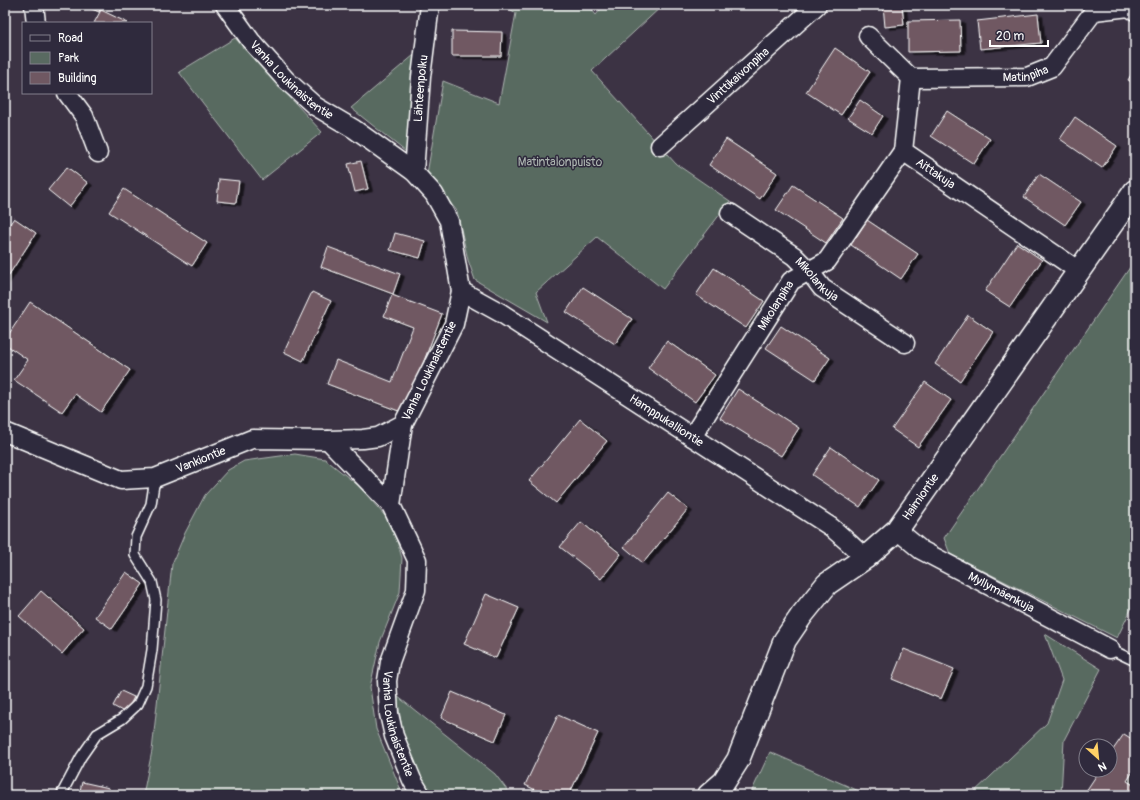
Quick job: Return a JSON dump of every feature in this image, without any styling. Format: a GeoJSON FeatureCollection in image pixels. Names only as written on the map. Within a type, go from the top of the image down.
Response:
{"type":"FeatureCollection","features":[{"type":"Feature","properties":{"kind":"street"},"geometry":{"type":"LineString","coordinates":[[34,5],[36,22]]}},
{"type":"Feature","properties":{"kind":"street","name":"Vanha Loukinaistentie"},"geometry":{"type":"LineString","coordinates":[[225,5],[251,41],[286,80],[315,106],[354,129],[414,172],[434,194],[449,221],[461,291],[454,324],[403,424],[391,504],[417,560],[416,590],[390,662],[387,681],[389,714],[394,736],[412,780],[421,795]]}},
{"type":"Feature","properties":{"kind":"street","name":"Lähteenpolku"},"geometry":{"type":"LineString","coordinates":[[414,172],[421,77],[430,5]]}},
{"type":"Feature","properties":{"kind":"street","name":"Vinttikaivonpiha"},"geometry":{"type":"LineString","coordinates":[[660,146],[817,5]]}},
{"type":"Feature","properties":{"kind":"street","name":"Matinpiha"},"geometry":{"type":"LineString","coordinates":[[911,78],[1027,77],[1052,67],[1094,11],[1129,7],[1135,11]]}},
{"type":"Feature","properties":{"kind":"street"},"geometry":{"type":"LineString","coordinates":[[868,36],[911,78]]}},
{"type":"Feature","properties":{"kind":"street","name":"Aittakuja"},"geometry":{"type":"LineString","coordinates":[[911,78],[903,151],[1079,271]]}},
{"type":"Feature","properties":{"kind":"street"},"geometry":{"type":"LineString","coordinates":[[68,94],[84,116],[98,153]]}},
{"type":"Feature","properties":{"kind":"street","name":"Mikolanpiha"},"geometry":{"type":"LineString","coordinates":[[692,437],[791,281],[827,261],[903,151]]}},
{"type":"Feature","properties":{"kind":"street","name":"Haimiontie"},"geometry":{"type":"LineString","coordinates":[[709,795],[724,782],[738,760],[785,640],[809,605],[827,584],[864,558],[897,530],[1135,191]]}},
{"type":"Feature","properties":{"kind":"street","name":"Mikolankuja"},"geometry":{"type":"LineString","coordinates":[[730,213],[794,256],[809,271],[822,288],[905,343]]}},
{"type":"Feature","properties":{"kind":"street","name":"Hamppukalliontie"},"geometry":{"type":"LineString","coordinates":[[461,291],[501,313],[831,527],[864,558]]}},
{"type":"Feature","properties":{"kind":"street","name":"Vankiontie"},"geometry":{"type":"LineString","coordinates":[[5,432],[121,480],[155,478],[252,439],[363,439],[378,437],[403,424]]}},
{"type":"Feature","properties":{"kind":"street"},"geometry":{"type":"LineString","coordinates":[[328,440],[391,504]]}},
{"type":"Feature","properties":{"kind":"street","name":"Myllymäenkuja"},"geometry":{"type":"LineString","coordinates":[[897,530],[921,550],[1110,649]]}},
{"type":"Feature","properties":{"kind":"lane"},"geometry":{"type":"LineString","coordinates":[[61,795],[81,757],[97,734],[122,719],[138,704],[146,686],[152,650],[156,600],[152,582],[135,555],[136,537],[151,504],[155,478]]}},
{"type":"Feature","properties":{"kind":"lane"},"geometry":{"type":"LineString","coordinates":[[1110,649],[1135,661]]}},
{"type":"Feature","properties":{"kind":"green space","name":"Matintalonpuisto"},"geometry":{"type":"Polygon","coordinates":[[[503,5],[588,5],[596,15],[604,5],[663,5],[592,71],[676,164],[730,201],[663,289],[597,237],[536,292],[547,322],[475,280],[468,260],[457,211],[427,174],[443,81],[499,103],[516,13],[503,5]]]}},
{"type":"Feature","properties":{"kind":"green space"},"geometry":{"type":"Polygon","coordinates":[[[235,38],[322,132],[262,180],[179,72],[235,38]]]}},
{"type":"Feature","properties":{"kind":"green space"},"geometry":{"type":"Polygon","coordinates":[[[414,55],[406,152],[351,108],[414,55]]]}},
{"type":"Feature","properties":{"kind":"green space"},"geometry":{"type":"Polygon","coordinates":[[[1135,260],[1135,601],[1117,638],[950,554],[944,538],[1135,260]]]}},
{"type":"Feature","properties":{"kind":"green space"},"geometry":{"type":"Polygon","coordinates":[[[295,454],[325,459],[359,486],[392,524],[402,558],[400,592],[380,642],[370,687],[376,729],[403,795],[143,795],[152,751],[172,564],[185,533],[205,495],[228,470],[244,461],[295,454]]]}},
{"type":"Feature","properties":{"kind":"green space"},"geometry":{"type":"Polygon","coordinates":[[[1045,634],[1101,669],[1064,740],[1061,795],[971,795],[1047,723],[1062,680],[1045,634]]]}},
{"type":"Feature","properties":{"kind":"green space"},"geometry":{"type":"Polygon","coordinates":[[[397,696],[495,774],[511,795],[431,795],[404,743],[397,696]]]}},
{"type":"Feature","properties":{"kind":"green space"},"geometry":{"type":"Polygon","coordinates":[[[770,752],[868,795],[750,795],[770,752]]]}},
{"type":"Feature","properties":{"kind":"building"},"geometry":{"type":"Polygon","coordinates":[[[83,5],[102,5],[99,12],[83,5]]]}},
{"type":"Feature","properties":{"kind":"building"},"geometry":{"type":"Polygon","coordinates":[[[883,5],[902,5],[904,25],[885,27],[883,5]]]}},
{"type":"Feature","properties":{"kind":"building"},"geometry":{"type":"Polygon","coordinates":[[[101,10],[126,22],[95,22],[101,10]]]}},
{"type":"Feature","properties":{"kind":"building"},"geometry":{"type":"Polygon","coordinates":[[[1038,14],[1041,43],[980,49],[977,21],[1038,14]]]}},
{"type":"Feature","properties":{"kind":"building"},"geometry":{"type":"Polygon","coordinates":[[[960,20],[961,51],[908,52],[908,21],[960,20]]]}},
{"type":"Feature","properties":{"kind":"building"},"geometry":{"type":"Polygon","coordinates":[[[452,31],[502,32],[501,56],[452,56],[452,31]]]}},
{"type":"Feature","properties":{"kind":"building"},"geometry":{"type":"Polygon","coordinates":[[[835,48],[870,72],[841,115],[806,92],[835,48]]]}},
{"type":"Feature","properties":{"kind":"building"},"geometry":{"type":"Polygon","coordinates":[[[1135,68],[1135,84],[1128,80],[1135,68]]]}},
{"type":"Feature","properties":{"kind":"building"},"geometry":{"type":"Polygon","coordinates":[[[860,100],[883,116],[872,133],[848,118],[860,100]]]}},
{"type":"Feature","properties":{"kind":"building"},"geometry":{"type":"Polygon","coordinates":[[[947,111],[990,139],[974,164],[931,136],[947,111]]]}},
{"type":"Feature","properties":{"kind":"building"},"geometry":{"type":"Polygon","coordinates":[[[1075,117],[1117,146],[1102,168],[1060,139],[1075,117]]]}},
{"type":"Feature","properties":{"kind":"building"},"geometry":{"type":"Polygon","coordinates":[[[726,139],[777,173],[760,199],[709,165],[726,139]]]}},
{"type":"Feature","properties":{"kind":"building"},"geometry":{"type":"Polygon","coordinates":[[[361,161],[368,189],[355,192],[348,164],[361,161]]]}},
{"type":"Feature","properties":{"kind":"building"},"geometry":{"type":"Polygon","coordinates":[[[67,167],[88,183],[69,207],[48,190],[67,167]]]}},
{"type":"Feature","properties":{"kind":"building"},"geometry":{"type":"Polygon","coordinates":[[[1039,174],[1081,202],[1065,225],[1024,197],[1039,174]]]}},
{"type":"Feature","properties":{"kind":"building"},"geometry":{"type":"Polygon","coordinates":[[[219,179],[239,181],[236,203],[217,201],[219,179]]]}},
{"type":"Feature","properties":{"kind":"building"},"geometry":{"type":"Polygon","coordinates":[[[793,185],[843,218],[826,243],[776,210],[793,185]]]}},
{"type":"Feature","properties":{"kind":"building"},"geometry":{"type":"Polygon","coordinates":[[[124,189],[207,243],[192,266],[109,212],[124,189]]]}},
{"type":"Feature","properties":{"kind":"building"},"geometry":{"type":"Polygon","coordinates":[[[14,218],[36,233],[5,281],[5,231],[14,218]]]}},
{"type":"Feature","properties":{"kind":"building"},"geometry":{"type":"Polygon","coordinates":[[[867,220],[918,254],[901,279],[851,245],[867,220]]]}},
{"type":"Feature","properties":{"kind":"building"},"geometry":{"type":"Polygon","coordinates":[[[395,233],[425,241],[420,258],[390,250],[395,233]]]}},
{"type":"Feature","properties":{"kind":"building"},"geometry":{"type":"Polygon","coordinates":[[[1017,243],[1042,260],[1010,307],[985,291],[1017,243]]]}},
{"type":"Feature","properties":{"kind":"building"},"geometry":{"type":"Polygon","coordinates":[[[328,247],[400,274],[393,294],[321,267],[328,247]]]}},
{"type":"Feature","properties":{"kind":"building"},"geometry":{"type":"Polygon","coordinates":[[[714,268],[764,301],[746,328],[696,295],[714,268]]]}},
{"type":"Feature","properties":{"kind":"building"},"geometry":{"type":"Polygon","coordinates":[[[583,287],[632,319],[615,344],[566,312],[583,287]]]}},
{"type":"Feature","properties":{"kind":"building"},"geometry":{"type":"Polygon","coordinates":[[[312,292],[331,301],[303,361],[284,352],[312,292]]]}},
{"type":"Feature","properties":{"kind":"building"},"geometry":{"type":"Polygon","coordinates":[[[392,295],[442,314],[404,413],[327,384],[336,360],[392,382],[413,327],[384,316],[392,295]]]}},
{"type":"Feature","properties":{"kind":"building"},"geometry":{"type":"Polygon","coordinates":[[[30,302],[130,370],[101,412],[75,394],[62,412],[14,380],[28,360],[5,344],[5,340],[30,302]]]}},
{"type":"Feature","properties":{"kind":"building"},"geometry":{"type":"Polygon","coordinates":[[[968,315],[993,332],[960,381],[935,364],[968,315]]]}},
{"type":"Feature","properties":{"kind":"building"},"geometry":{"type":"Polygon","coordinates":[[[781,326],[830,358],[815,380],[766,348],[781,326]]]}},
{"type":"Feature","properties":{"kind":"building"},"geometry":{"type":"Polygon","coordinates":[[[667,341],[715,375],[695,402],[648,368],[667,341]]]}},
{"type":"Feature","properties":{"kind":"building"},"geometry":{"type":"Polygon","coordinates":[[[925,382],[951,400],[918,447],[892,429],[925,382]]]}},
{"type":"Feature","properties":{"kind":"building"},"geometry":{"type":"Polygon","coordinates":[[[738,389],[799,428],[781,456],[720,418],[738,389]]]}},
{"type":"Feature","properties":{"kind":"building"},"geometry":{"type":"Polygon","coordinates":[[[580,419],[607,441],[556,503],[529,481],[580,419]]]}},
{"type":"Feature","properties":{"kind":"building"},"geometry":{"type":"Polygon","coordinates":[[[831,447],[879,480],[860,507],[812,475],[831,447]]]}},
{"type":"Feature","properties":{"kind":"building"},"geometry":{"type":"Polygon","coordinates":[[[668,493],[688,509],[643,563],[624,547],[668,493]]]}},
{"type":"Feature","properties":{"kind":"building"},"geometry":{"type":"Polygon","coordinates":[[[581,522],[621,554],[601,579],[560,547],[581,522]]]}},
{"type":"Feature","properties":{"kind":"building"},"geometry":{"type":"Polygon","coordinates":[[[126,572],[143,584],[112,629],[95,617],[126,572]]]}},
{"type":"Feature","properties":{"kind":"building"},"geometry":{"type":"Polygon","coordinates":[[[41,591],[84,628],[62,654],[19,616],[41,591]]]}},
{"type":"Feature","properties":{"kind":"building"},"geometry":{"type":"Polygon","coordinates":[[[486,594],[519,608],[496,658],[464,644],[486,594]]]}},
{"type":"Feature","properties":{"kind":"building"},"geometry":{"type":"Polygon","coordinates":[[[904,649],[954,669],[941,699],[892,679],[904,649]]]}},
{"type":"Feature","properties":{"kind":"building"},"geometry":{"type":"Polygon","coordinates":[[[121,691],[134,697],[126,713],[113,706],[121,691]]]}},
{"type":"Feature","properties":{"kind":"building"},"geometry":{"type":"Polygon","coordinates":[[[452,692],[506,715],[495,741],[441,718],[452,692]]]}},
{"type":"Feature","properties":{"kind":"building"},"geometry":{"type":"Polygon","coordinates":[[[558,715],[598,733],[569,795],[546,795],[525,785],[558,715]]]}},
{"type":"Feature","properties":{"kind":"building"},"geometry":{"type":"Polygon","coordinates":[[[1124,734],[1135,741],[1135,768],[1127,781],[1135,786],[1135,795],[1092,795],[1086,791],[1095,778],[1118,778],[1118,743],[1124,734]]]}},
{"type":"Feature","properties":{"kind":"building"},"geometry":{"type":"Polygon","coordinates":[[[82,782],[109,788],[108,795],[79,795],[82,782]]]}}]}
